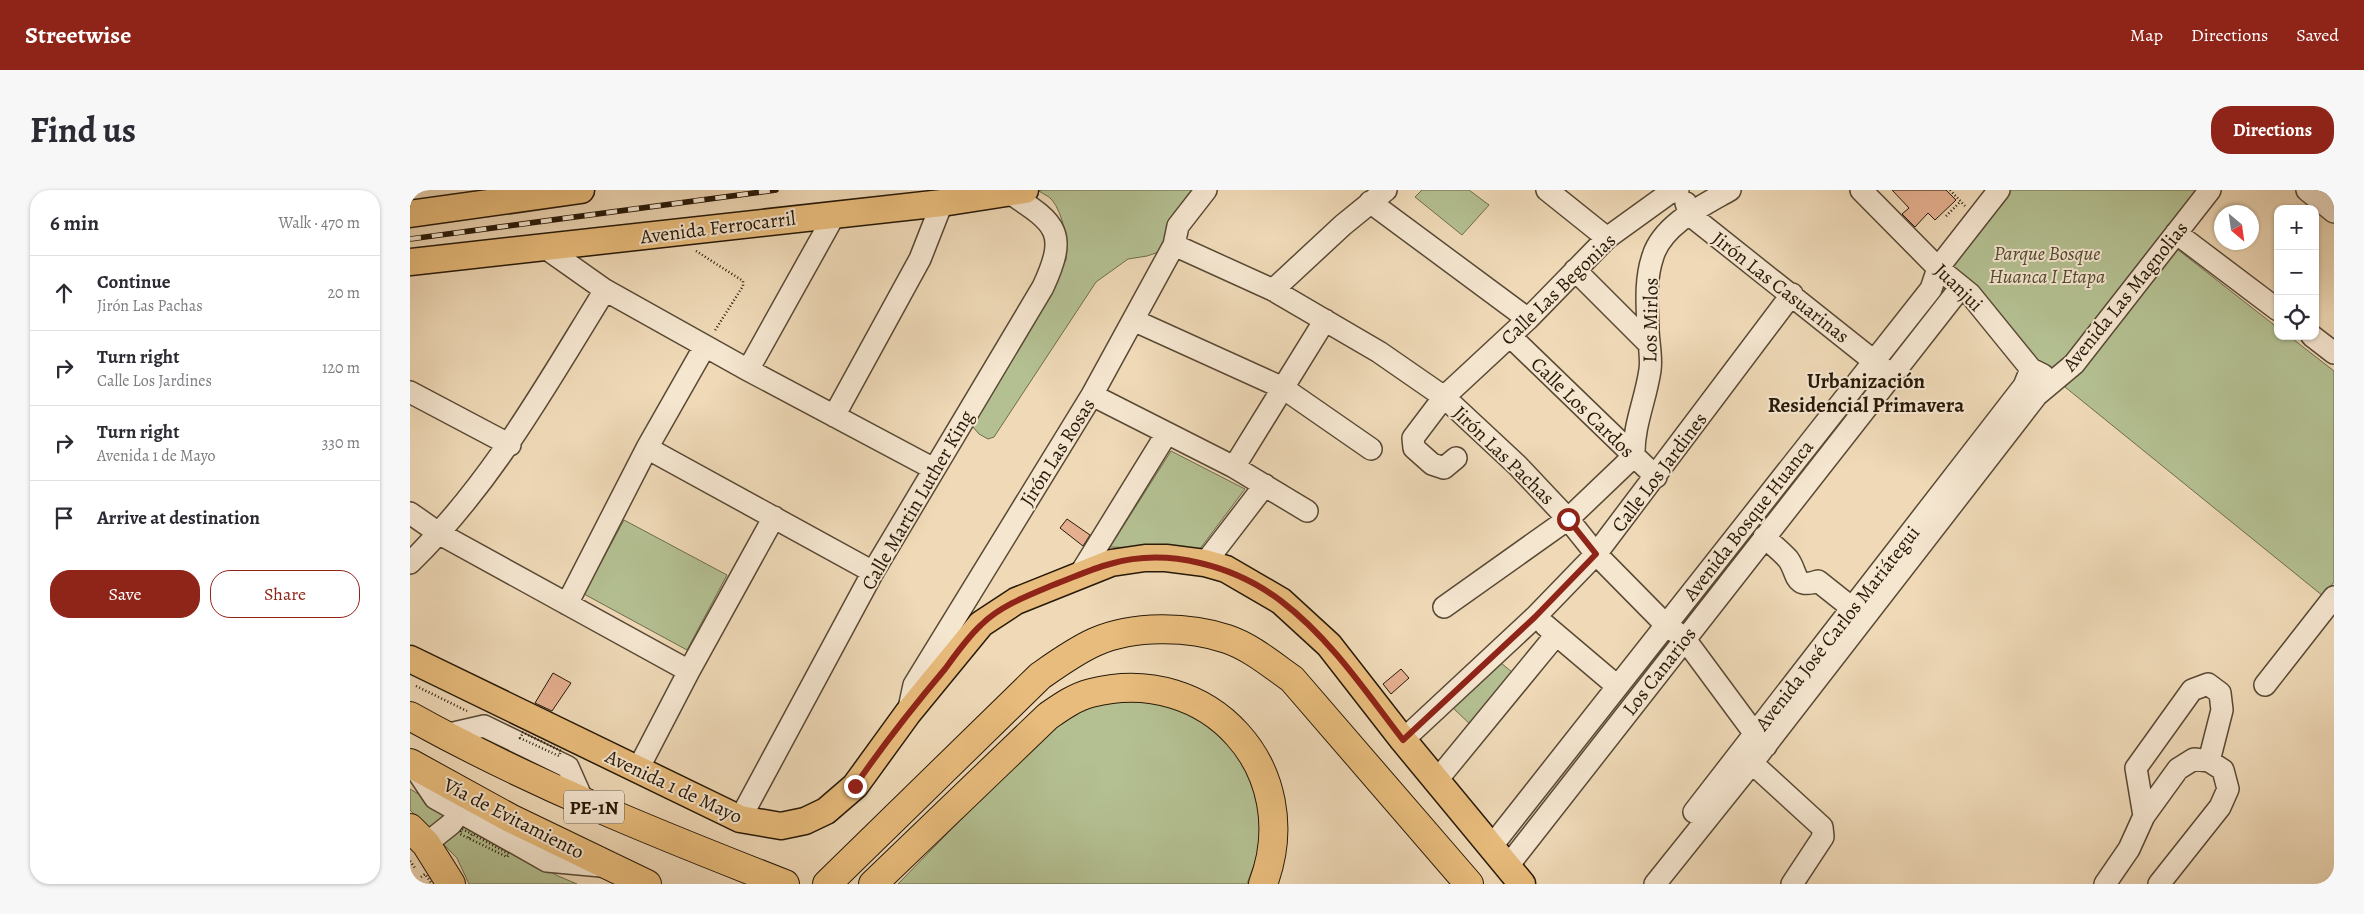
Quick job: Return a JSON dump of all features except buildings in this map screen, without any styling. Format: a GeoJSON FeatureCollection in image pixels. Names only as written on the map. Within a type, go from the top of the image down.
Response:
{"type":"FeatureCollection","features":[{"type":"Feature","properties":{"kind":"highway"},"geometry":{"type":"LineString","coordinates":[[827,884],[1000,713],[1048,670],[1097,641],[1136,632],[1166,628],[1200,632],[1228,639],[1256,654],[1292,679],[1468,884]]}},
{"type":"Feature","properties":{"kind":"highway"},"geometry":{"type":"LineString","coordinates":[[873,884],[1048,716],[1069,702],[1090,693],[1118,688],[1149,688],[1171,693],[1202,706],[1235,732],[1252,751],[1266,780],[1271,798],[1274,823],[1268,870],[1263,884]]}},
{"type":"Feature","properties":{"kind":"highway","name":"Vía de Evitamiento"},"geometry":{"type":"LineString","coordinates":[[410,716],[524,776],[584,803],[661,836],[785,884]]}},
{"type":"Feature","properties":{"kind":"highway","name":"Vía de Evitamiento"},"geometry":{"type":"LineString","coordinates":[[412,764],[510,818],[646,884]]}},
{"type":"Feature","properties":{"kind":"highway"},"geometry":{"type":"LineString","coordinates":[[418,836],[451,884]]}},
{"type":"Feature","properties":{"kind":"main road"},"geometry":{"type":"LineString","coordinates":[[410,214],[581,190]]}},
{"type":"Feature","properties":{"kind":"main road","name":"Avenida Ferrocarril"},"geometry":{"type":"LineString","coordinates":[[410,262],[942,203],[1018,192]]}},
{"type":"Feature","properties":{"kind":"main road","name":"Avenida 1 de Mayo"},"geometry":{"type":"LineString","coordinates":[[410,659],[637,771],[740,819],[781,826],[805,821],[826,811],[855,786],[908,713],[981,624],[1016,601],[1111,563],[1145,558],[1166,558],[1205,564],[1226,570],[1281,601],[1329,645],[1403,740],[1515,876]]}},
{"type":"Feature","properties":{"kind":"street","name":"Jirón Las Rosas"},"geometry":{"type":"LineString","coordinates":[[908,713],[914,684],[1092,395],[1174,245],[1178,226],[1206,190]]}},
{"type":"Feature","properties":{"kind":"street"},"geometry":{"type":"LineString","coordinates":[[1547,190],[1607,238]]}},
{"type":"Feature","properties":{"kind":"street","name":"Calle Las Begonias"},"geometry":{"type":"LineString","coordinates":[[1456,458],[1444,468],[1432,464],[1414,448],[1414,438],[1444,397],[1528,319],[1607,238],[1668,194],[1678,190]]}},
{"type":"Feature","properties":{"kind":"street"},"geometry":{"type":"LineString","coordinates":[[1686,190],[1686,203],[1690,215]]}},
{"type":"Feature","properties":{"kind":"street","name":"Los Mirlos"},"geometry":{"type":"LineString","coordinates":[[1634,456],[1633,439],[1650,368],[1647,283],[1653,254],[1668,232],[1690,215],[1730,190]]}},
{"type":"Feature","properties":{"kind":"street","name":"Juanjui"},"geometry":{"type":"LineString","coordinates":[[1861,190],[1938,268],[1983,308],[2031,369]]}},
{"type":"Feature","properties":{"kind":"street","name":"Avenida Las Magnolias"},"geometry":{"type":"LineString","coordinates":[[2058,378],[2074,364],[2210,190]]}},
{"type":"Feature","properties":{"kind":"street"},"geometry":{"type":"LineString","coordinates":[[2307,190],[2334,212]]}},
{"type":"Feature","properties":{"kind":"street","name":"Calle Martin Luther King"},"geometry":{"type":"LineString","coordinates":[[740,819],[873,572],[1043,287],[1055,260],[1056,233],[1040,213],[1018,192]]}},
{"type":"Feature","properties":{"kind":"street","name":"Avenida Bosque Huanca"},"geometry":{"type":"LineString","coordinates":[[1491,847],[1931,289],[1938,268],[1993,192]]}},
{"type":"Feature","properties":{"kind":"street"},"geometry":{"type":"LineString","coordinates":[[1273,290],[1378,196],[1528,319]]}},
{"type":"Feature","properties":{"kind":"street"},"geometry":{"type":"LineString","coordinates":[[834,416],[920,259],[942,203]]}},
{"type":"Feature","properties":{"kind":"street"},"geometry":{"type":"LineString","coordinates":[[748,370],[835,214]]}},
{"type":"Feature","properties":{"kind":"street","name":"Jirón Las Casuarinas"},"geometry":{"type":"LineString","coordinates":[[1690,215],[1892,375]]}},
{"type":"Feature","properties":{"kind":"street"},"geometry":{"type":"LineString","coordinates":[[2176,233],[2274,307]]}},
{"type":"Feature","properties":{"kind":"street","name":"Jirón Las Pachas"},"geometry":{"type":"LineString","coordinates":[[1174,245],[1273,290],[1379,352],[1444,397],[1518,466],[1568,519],[1596,554],[1666,624],[1684,638],[1760,740]]}},
{"type":"Feature","properties":{"kind":"street"},"geometry":{"type":"LineString","coordinates":[[544,247],[605,290],[748,370],[934,469]]}},
{"type":"Feature","properties":{"kind":"street"},"geometry":{"type":"LineString","coordinates":[[1575,270],[1648,343]]}},
{"type":"Feature","properties":{"kind":"street","name":"Los Canarios"},"geometry":{"type":"LineString","coordinates":[[1515,876],[1684,638],[1961,287]]}},
{"type":"Feature","properties":{"kind":"street"},"geometry":{"type":"LineString","coordinates":[[410,563],[440,534],[510,445],[605,290]]}},
{"type":"Feature","properties":{"kind":"street","name":"Calle Los Jardines"},"geometry":{"type":"LineString","coordinates":[[1403,740],[1535,617],[1596,554],[1792,294]]}},
{"type":"Feature","properties":{"kind":"street"},"geometry":{"type":"LineString","coordinates":[[1133,320],[1282,388],[1371,449]]}},
{"type":"Feature","properties":{"kind":"street"},"geometry":{"type":"LineString","coordinates":[[1234,467],[1325,320]]}},
{"type":"Feature","properties":{"kind":"street","name":"Calle Los Cardos"},"geometry":{"type":"LineString","coordinates":[[1510,336],[1656,476]]}},
{"type":"Feature","properties":{"kind":"street"},"geometry":{"type":"LineString","coordinates":[[2317,340],[2334,353]]}},
{"type":"Feature","properties":{"kind":"street"},"geometry":{"type":"LineString","coordinates":[[567,604],[647,448],[705,346]]}},
{"type":"Feature","properties":{"kind":"street"},"geometry":{"type":"LineString","coordinates":[[2031,369],[2044,376],[2058,378]]}},
{"type":"Feature","properties":{"kind":"street","name":"Avenida José Carlos Mariátegui"},"geometry":{"type":"LineString","coordinates":[[1655,884],[1752,763],[1760,740],[1852,608],[2024,386],[2031,369]]}},
{"type":"Feature","properties":{"kind":"street","name":"Avenida José Carlos Mariátegui"},"geometry":{"type":"LineString","coordinates":[[1639,884],[1760,740],[2037,395],[2058,378]]}},
{"type":"Feature","properties":{"kind":"street"},"geometry":{"type":"LineString","coordinates":[[410,392],[510,445]]}},
{"type":"Feature","properties":{"kind":"street"},"geometry":{"type":"LineString","coordinates":[[1092,395],[1234,467],[1307,510]]}},
{"type":"Feature","properties":{"kind":"street"},"geometry":{"type":"LineString","coordinates":[[1080,574],[1167,433]]}},
{"type":"Feature","properties":{"kind":"street"},"geometry":{"type":"LineString","coordinates":[[647,448],[873,572]]}},
{"type":"Feature","properties":{"kind":"street"},"geometry":{"type":"LineString","coordinates":[[1444,607],[1568,519],[1634,456]]}},
{"type":"Feature","properties":{"kind":"street"},"geometry":{"type":"LineString","coordinates":[[1205,564],[1264,485]]}},
{"type":"Feature","properties":{"kind":"street"},"geometry":{"type":"LineString","coordinates":[[1764,501],[1781,515]]}},
{"type":"Feature","properties":{"kind":"street"},"geometry":{"type":"LineString","coordinates":[[410,513],[440,534],[689,671]]}},
{"type":"Feature","properties":{"kind":"street"},"geometry":{"type":"LineString","coordinates":[[637,771],[689,671],[774,517]]}},
{"type":"Feature","properties":{"kind":"street"},"geometry":{"type":"LineString","coordinates":[[1764,536],[1789,560],[1796,579],[1810,584],[1818,581],[1852,608]]}},
{"type":"Feature","properties":{"kind":"street"},"geometry":{"type":"LineString","coordinates":[[2265,685],[2334,597]]}},
{"type":"Feature","properties":{"kind":"street"},"geometry":{"type":"LineString","coordinates":[[1535,617],[1617,686]]}},
{"type":"Feature","properties":{"kind":"street"},"geometry":{"type":"LineString","coordinates":[[1437,780],[1556,635]]}},
{"type":"Feature","properties":{"kind":"street"},"geometry":{"type":"LineString","coordinates":[[2144,816],[2136,768],[2192,690],[2208,684],[2220,693],[2222,710],[2208,761]]}},
{"type":"Feature","properties":{"kind":"street"},"geometry":{"type":"LineString","coordinates":[[2105,884],[2130,849],[2144,816],[2178,769],[2194,759],[2208,761],[2224,770],[2228,789],[2220,807],[2159,884]]}},
{"type":"Feature","properties":{"kind":"street"},"geometry":{"type":"LineString","coordinates":[[1752,763],[1822,827],[1824,836],[1802,880]]}},
{"type":"Feature","properties":{"kind":"street"},"geometry":{"type":"LineString","coordinates":[[412,764],[435,798],[546,861],[610,867]]}},
{"type":"Feature","properties":{"kind":"street"},"geometry":{"type":"LineString","coordinates":[[418,836],[450,824],[459,813]]}},
{"type":"Feature","properties":{"kind":"path"},"geometry":{"type":"LineString","coordinates":[[1950,190],[1968,209]]}},
{"type":"Feature","properties":{"kind":"path"},"geometry":{"type":"LineString","coordinates":[[1946,216],[1961,201]]}},
{"type":"Feature","properties":{"kind":"path"},"geometry":{"type":"LineString","coordinates":[[668,233],[743,281],[743,286],[705,346]]}},
{"type":"Feature","properties":{"kind":"path"},"geometry":{"type":"LineString","coordinates":[[410,682],[474,715]]}},
{"type":"Feature","properties":{"kind":"path"},"geometry":{"type":"LineString","coordinates":[[522,733],[561,752],[559,756],[520,738],[522,733]]}},
{"type":"Feature","properties":{"kind":"path"},"geometry":{"type":"LineString","coordinates":[[462,829],[472,834],[510,854],[507,857],[460,834],[462,829]]}},
{"type":"Feature","properties":{"kind":"path"},"geometry":{"type":"LineString","coordinates":[[469,838],[472,834]]}},
{"type":"Feature","properties":{"kind":"path"},"geometry":{"type":"LineString","coordinates":[[421,877],[425,874],[432,884]]}},
{"type":"Feature","properties":{"kind":"green space"},"geometry":{"type":"Polygon","coordinates":[[[1199,190],[1159,252],[1128,259],[1096,282],[994,437],[988,439],[979,434],[972,426],[974,419],[1066,260],[1067,246],[1062,220],[1052,200],[1039,191],[1199,190]]]}},
{"type":"Feature","properties":{"kind":"green space"},"geometry":{"type":"Polygon","coordinates":[[[1422,190],[1469,190],[1489,205],[1462,235],[1415,197],[1422,190]]]}},
{"type":"Feature","properties":{"kind":"green space","name":"Parque Bosque Huanca I Etapa"},"geometry":{"type":"Polygon","coordinates":[[[2009,190],[2199,190],[2063,363],[2056,368],[2045,370],[1949,268],[2009,190]]]}},
{"type":"Feature","properties":{"kind":"green space"},"geometry":{"type":"Polygon","coordinates":[[[2177,249],[2274,325],[2274,340],[2294,340],[2334,371],[2334,582],[2323,596],[2065,387],[2177,249]]]}},
{"type":"Feature","properties":{"kind":"green space"},"geometry":{"type":"Polygon","coordinates":[[[1171,451],[1245,489],[1199,550],[1110,547],[1171,451]]]}},
{"type":"Feature","properties":{"kind":"green space"},"geometry":{"type":"Polygon","coordinates":[[[624,520],[727,575],[687,650],[584,594],[624,520]]]}},
{"type":"Feature","properties":{"kind":"green space"},"geometry":{"type":"Polygon","coordinates":[[[1495,658],[1518,677],[1474,728],[1451,706],[1495,658]]]}},
{"type":"Feature","properties":{"kind":"green space"},"geometry":{"type":"Polygon","coordinates":[[[1146,697],[1210,723],[1242,761],[1260,807],[1260,849],[1247,884],[898,884],[1053,725],[1088,706],[1146,697]]]}},
{"type":"Feature","properties":{"kind":"green space"},"geometry":{"type":"Polygon","coordinates":[[[410,789],[558,876],[577,884],[469,884],[457,858],[410,810],[410,789]]]}},
{"type":"Feature","properties":{"kind":"railway"},"geometry":{"type":"LineString","coordinates":[[410,239],[776,190]]}},
{"type":"Feature","properties":{"kind":"district","name":"Urbanización Residencial Primavera"},"geometry":{"type":"Point","coordinates":[1866,393]}},
{"type":"Feature","properties":{"kind":"route"},"geometry":{"type":"LineString","coordinates":[[855,786],[908,713],[981,624],[1016,601],[1080,574],[1111,563],[1145,558],[1166,558],[1205,564],[1226,570],[1281,601],[1329,645],[1403,740],[1535,617],[1596,554],[1568,519]]}}]}
